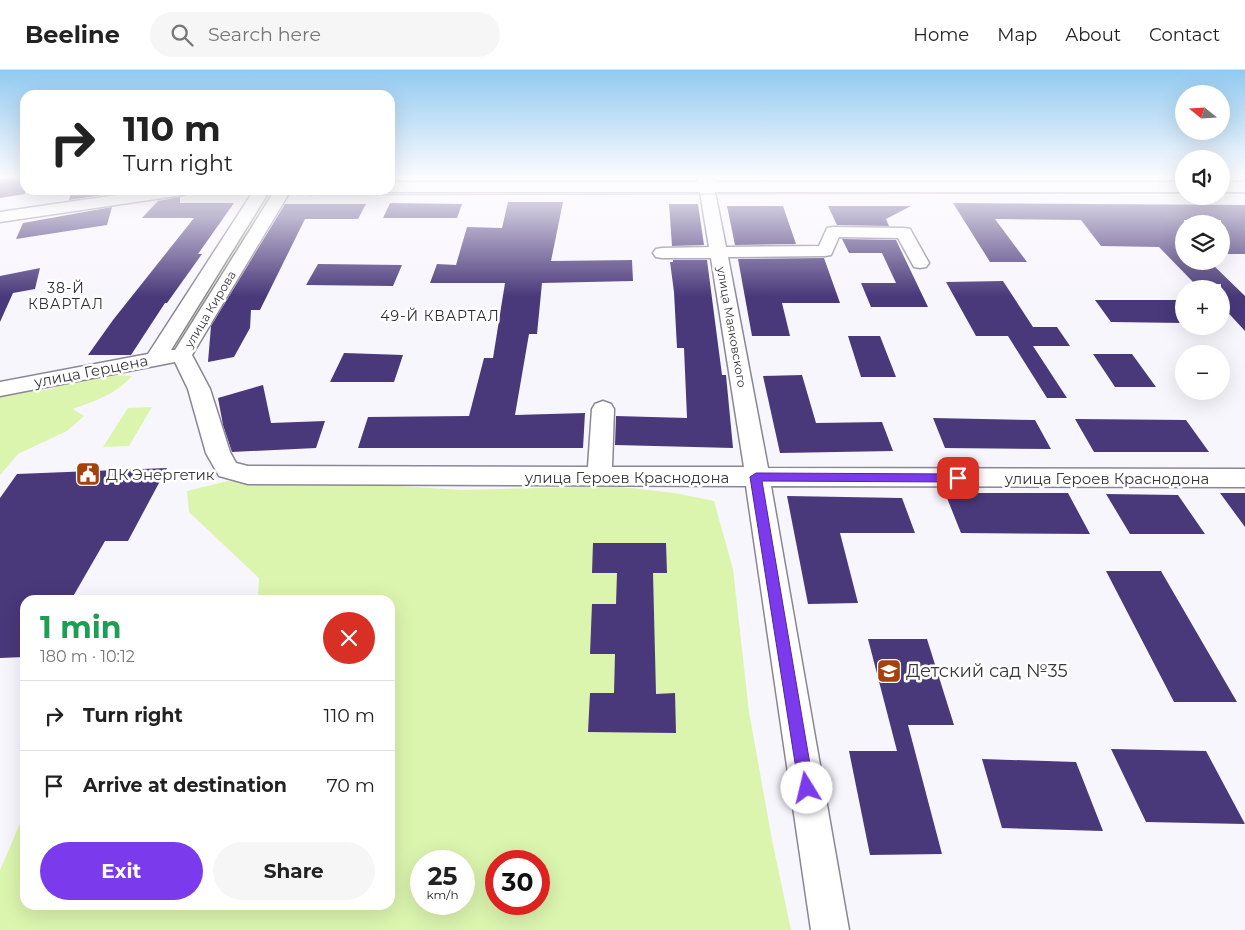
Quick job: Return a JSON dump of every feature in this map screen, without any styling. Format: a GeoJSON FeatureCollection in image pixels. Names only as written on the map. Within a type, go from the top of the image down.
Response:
{"type":"FeatureCollection","features":[{"type":"Feature","properties":{"kind":"street","name":"улица Кирова"},"geometry":{"type":"LineString","coordinates":[[156,358],[245,217]]}},
{"type":"Feature","properties":{"kind":"street","name":"улица Кирова"},"geometry":{"type":"LineString","coordinates":[[248,475],[228,470],[218,454],[199,389],[182,355],[266,217]]}},
{"type":"Feature","properties":{"kind":"street","name":"улица Маяковского"},"geometry":{"type":"LineString","coordinates":[[712,217],[830,930]]}},
{"type":"Feature","properties":{"kind":"street"},"geometry":{"type":"LineString","coordinates":[[662,253],[825,251],[833,232],[904,233],[920,263]]}},
{"type":"Feature","properties":{"kind":"street","name":"улица Герцена"},"geometry":{"type":"LineString","coordinates":[[0,389],[156,358],[182,355]]}},
{"type":"Feature","properties":{"kind":"street"},"geometry":{"type":"LineString","coordinates":[[599,477],[603,409]]}},
{"type":"Feature","properties":{"kind":"street","name":"улица Героев Краснодона"},"geometry":{"type":"LineString","coordinates":[[248,475],[1245,478]]}},
{"type":"Feature","properties":{"kind":"green space"},"geometry":{"type":"Polygon","coordinates":[[[250,217],[261,217],[179,351],[165,351],[250,217]]]}},
{"type":"Feature","properties":{"kind":"green space"},"geometry":{"type":"Polygon","coordinates":[[[104,374],[132,376],[112,392],[73,409],[84,416],[67,431],[18,454],[0,475],[0,396],[18,391],[47,390],[104,374]]]}},
{"type":"Feature","properties":{"kind":"green space"},"geometry":{"type":"Polygon","coordinates":[[[152,407],[129,446],[103,447],[128,408],[152,407]]]}},
{"type":"Feature","properties":{"kind":"green space"},"geometry":{"type":"Polygon","coordinates":[[[228,481],[383,485],[462,490],[612,486],[675,493],[714,501],[733,569],[749,712],[772,840],[791,930],[0,930],[0,870],[20,824],[20,910],[395,910],[395,595],[258,595],[259,578],[189,512],[187,491],[228,481]]]}},
{"type":"Feature","properties":{"kind":"building"},"geometry":{"type":"Polygon","coordinates":[[[56,217],[109,217],[107,225],[16,239],[23,223],[56,217]]]}},
{"type":"Feature","properties":{"kind":"building"},"geometry":{"type":"Polygon","coordinates":[[[224,217],[198,254],[202,254],[167,303],[165,303],[131,355],[88,355],[113,320],[194,218],[142,218],[224,217]]]}},
{"type":"Feature","properties":{"kind":"building"},"geometry":{"type":"Polygon","coordinates":[[[277,217],[359,217],[358,219],[305,219],[260,310],[251,310],[250,328],[234,357],[208,362],[211,326],[277,217]]]}},
{"type":"Feature","properties":{"kind":"building"},"geometry":{"type":"Polygon","coordinates":[[[383,217],[457,217],[457,218],[383,217]]]}},
{"type":"Feature","properties":{"kind":"building"},"geometry":{"type":"Polygon","coordinates":[[[505,217],[560,217],[551,261],[632,260],[633,281],[542,283],[537,334],[529,334],[515,415],[585,413],[583,448],[358,448],[368,417],[469,416],[484,358],[493,358],[505,283],[430,283],[437,264],[456,265],[467,227],[502,228],[505,217]]]}},
{"type":"Feature","properties":{"kind":"building"},"geometry":{"type":"Polygon","coordinates":[[[670,217],[700,217],[704,245],[672,246],[670,217]]]}},
{"type":"Feature","properties":{"kind":"building"},"geometry":{"type":"Polygon","coordinates":[[[729,217],[787,217],[796,244],[735,245],[729,217]]]}},
{"type":"Feature","properties":{"kind":"building"},"geometry":{"type":"Polygon","coordinates":[[[833,217],[890,217],[886,219],[889,226],[837,225],[833,217]]]}},
{"type":"Feature","properties":{"kind":"building"},"geometry":{"type":"Polygon","coordinates":[[[962,217],[1175,217],[1175,263],[1159,247],[1101,246],[1081,220],[995,219],[1027,262],[990,262],[962,217]]]}},
{"type":"Feature","properties":{"kind":"building"},"geometry":{"type":"Polygon","coordinates":[[[1230,217],[1245,217],[1245,254],[1230,254],[1230,217]]]}},
{"type":"Feature","properties":{"kind":"building"},"geometry":{"type":"Polygon","coordinates":[[[842,239],[896,240],[928,307],[871,307],[861,283],[896,283],[882,253],[849,253],[842,239]]]}},
{"type":"Feature","properties":{"kind":"building"},"geometry":{"type":"Polygon","coordinates":[[[824,258],[840,303],[782,303],[790,336],[752,336],[738,259],[824,258]]]}},
{"type":"Feature","properties":{"kind":"building"},"geometry":{"type":"Polygon","coordinates":[[[673,260],[707,260],[722,375],[726,375],[733,448],[615,445],[616,416],[687,418],[684,348],[677,348],[674,292],[670,262],[673,262],[673,260]]]}},
{"type":"Feature","properties":{"kind":"building"},"geometry":{"type":"Polygon","coordinates":[[[318,264],[402,265],[393,286],[306,285],[318,264]]]}},
{"type":"Feature","properties":{"kind":"building"},"geometry":{"type":"Polygon","coordinates":[[[40,268],[35,289],[13,293],[0,322],[0,276],[40,268]]]}},
{"type":"Feature","properties":{"kind":"building"},"geometry":{"type":"Polygon","coordinates":[[[1181,270],[1218,270],[1229,280],[1191,280],[1181,270]]]}},
{"type":"Feature","properties":{"kind":"building"},"geometry":{"type":"Polygon","coordinates":[[[1003,281],[1033,327],[1057,327],[1070,346],[1033,346],[1067,398],[1047,398],[1008,336],[976,336],[946,282],[1003,281]]]}},
{"type":"Feature","properties":{"kind":"building"},"geometry":{"type":"Polygon","coordinates":[[[1230,281],[1245,296],[1245,331],[1230,315],[1230,281]]]}},
{"type":"Feature","properties":{"kind":"building"},"geometry":{"type":"Polygon","coordinates":[[[1095,300],[1175,300],[1175,323],[1111,322],[1095,300]]]}},
{"type":"Feature","properties":{"kind":"building"},"geometry":{"type":"Polygon","coordinates":[[[848,336],[880,336],[896,377],[861,377],[848,336]]]}},
{"type":"Feature","properties":{"kind":"building"},"geometry":{"type":"Polygon","coordinates":[[[344,353],[403,355],[394,382],[330,382],[344,353]]]}},
{"type":"Feature","properties":{"kind":"building"},"geometry":{"type":"Polygon","coordinates":[[[1093,354],[1132,354],[1156,387],[1115,387],[1093,354]]]}},
{"type":"Feature","properties":{"kind":"building"},"geometry":{"type":"Polygon","coordinates":[[[802,375],[816,423],[882,422],[893,451],[780,453],[763,376],[802,375]]]}},
{"type":"Feature","properties":{"kind":"building"},"geometry":{"type":"Polygon","coordinates":[[[263,385],[271,423],[325,421],[316,448],[232,452],[223,425],[218,398],[263,385]]]}},
{"type":"Feature","properties":{"kind":"building"},"geometry":{"type":"Polygon","coordinates":[[[933,418],[1035,420],[1051,449],[945,448],[933,418]]]}},
{"type":"Feature","properties":{"kind":"building"},"geometry":{"type":"Polygon","coordinates":[[[1075,419],[1186,420],[1209,452],[1094,452],[1075,419]]]}},
{"type":"Feature","properties":{"kind":"building","name":"ДК Энергетик"},"geometry":{"type":"Polygon","coordinates":[[[167,468],[128,541],[105,541],[74,595],[20,595],[20,657],[0,658],[0,498],[17,474],[167,468]]]}},
{"type":"Feature","properties":{"kind":"building"},"geometry":{"type":"Polygon","coordinates":[[[945,493],[1068,493],[1090,534],[961,533],[945,493]]]}},
{"type":"Feature","properties":{"kind":"building"},"geometry":{"type":"Polygon","coordinates":[[[1220,493],[1245,493],[1245,527],[1220,493]]]}},
{"type":"Feature","properties":{"kind":"building"},"geometry":{"type":"Polygon","coordinates":[[[1106,494],[1178,495],[1205,534],[1130,534],[1106,494]]]}},
{"type":"Feature","properties":{"kind":"building"},"geometry":{"type":"Polygon","coordinates":[[[787,496],[902,498],[915,533],[840,533],[858,603],[808,604],[787,496]]]}},
{"type":"Feature","properties":{"kind":"building"},"geometry":{"type":"Polygon","coordinates":[[[593,543],[666,543],[667,573],[653,573],[656,694],[675,693],[676,733],[588,732],[590,693],[614,693],[615,654],[590,654],[592,604],[616,604],[617,573],[592,573],[593,543]]]}},
{"type":"Feature","properties":{"kind":"building"},"geometry":{"type":"Polygon","coordinates":[[[1106,571],[1161,571],[1237,702],[1174,702],[1106,571]]]}},
{"type":"Feature","properties":{"kind":"building"},"geometry":{"type":"Polygon","coordinates":[[[868,639],[927,639],[954,725],[908,725],[942,854],[870,855],[849,751],[897,751],[868,639]]]}},
{"type":"Feature","properties":{"kind":"building"},"geometry":{"type":"Polygon","coordinates":[[[1111,749],[1206,751],[1245,824],[1146,822],[1111,749]]]}},
{"type":"Feature","properties":{"kind":"building"},"geometry":{"type":"Polygon","coordinates":[[[982,759],[1076,762],[1103,831],[1002,828],[982,759]]]}},
{"type":"Feature","properties":{"kind":"place","name":"ДК Энергетик"},"geometry":{"type":"Point","coordinates":[88,474]}},
{"type":"Feature","properties":{"kind":"place","name":"Детский сад №35"},"geometry":{"type":"Point","coordinates":[889,671]}},
{"type":"Feature","properties":{"kind":"district","name":"38-Й КВАРТАЛ"},"geometry":{"type":"Point","coordinates":[66,296]}},
{"type":"Feature","properties":{"kind":"district","name":"49-Й КВАРТАЛ"},"geometry":{"type":"Point","coordinates":[440,316]}},
{"type":"Feature","properties":{"kind":"route"},"geometry":{"type":"LineString","coordinates":[[807,788],[756,477],[958,478]]}}]}
